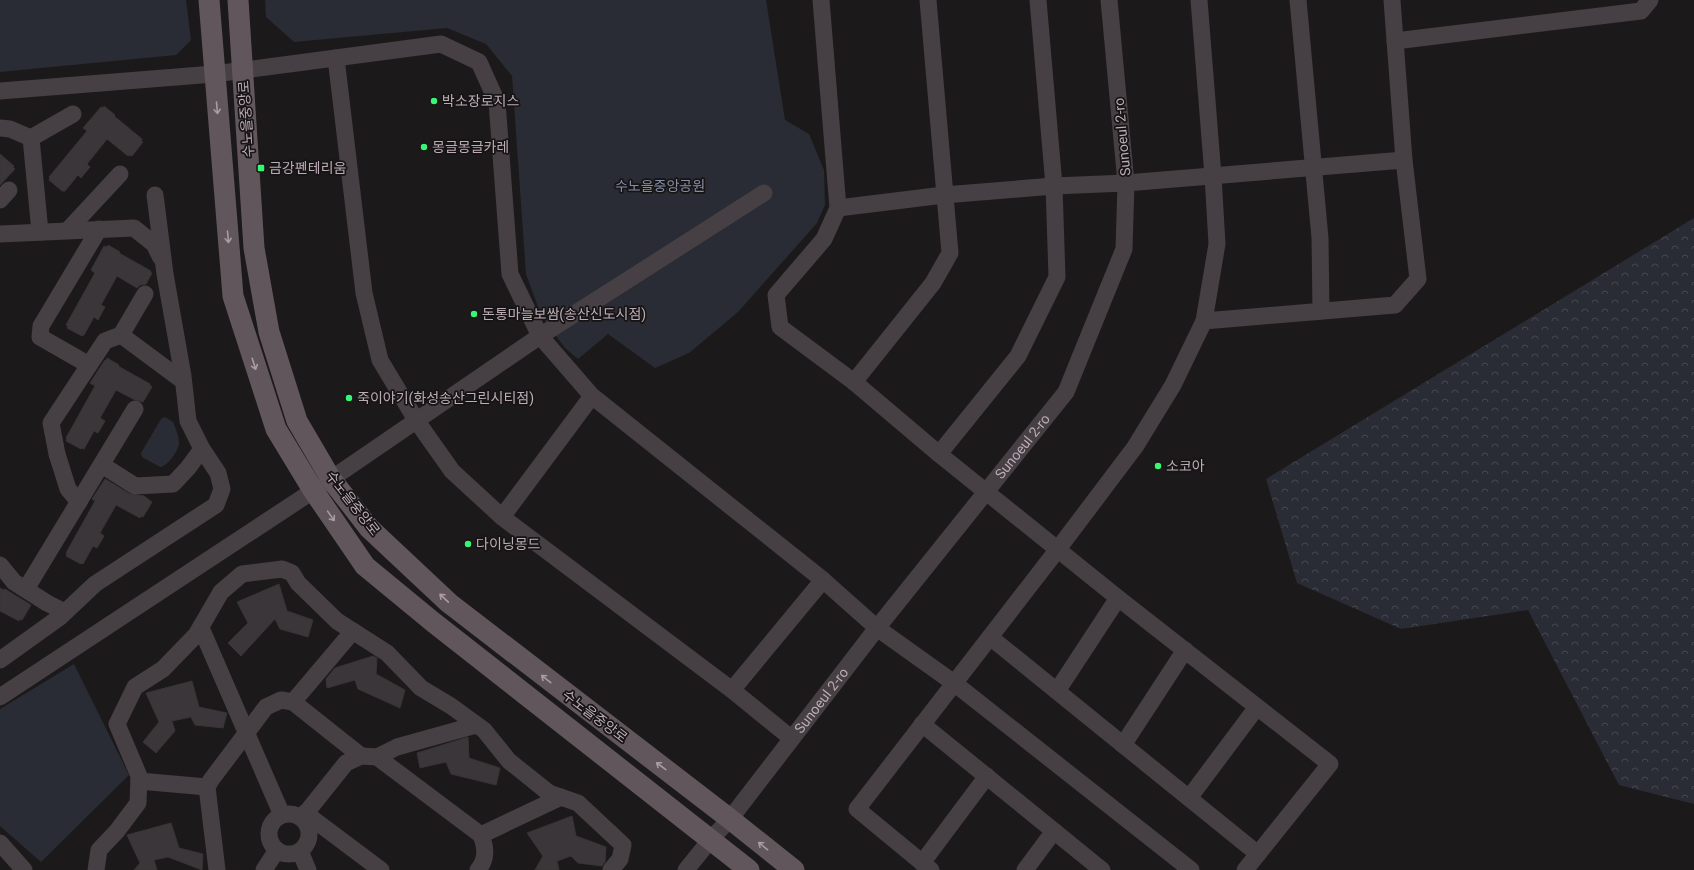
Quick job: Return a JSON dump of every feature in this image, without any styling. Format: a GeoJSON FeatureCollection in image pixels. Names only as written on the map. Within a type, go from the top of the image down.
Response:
{"type":"FeatureCollection","features":[{"type":"Feature","properties":{"kind":"main road","name":"수노을중앙로"},"geometry":{"type":"LineString","coordinates":[[209,0],[233,296],[276,429],[313,490],[365,566],[433,622],[749,870]]}},
{"type":"Feature","properties":{"kind":"main road","name":"수노을중앙로"},"geometry":{"type":"LineString","coordinates":[[238,0],[244,70],[254,248],[269,332],[297,420],[331,479],[369,528],[449,603],[794,870]]}},
{"type":"Feature","properties":{"kind":"street"},"geometry":{"type":"LineString","coordinates":[[821,0],[838,208],[824,239],[776,295],[780,327],[854,382],[939,454],[986,490],[1118,598],[1330,764],[1246,870]]}},
{"type":"Feature","properties":{"kind":"street"},"geometry":{"type":"LineString","coordinates":[[854,382],[933,283],[950,253],[928,0]]}},
{"type":"Feature","properties":{"kind":"street"},"geometry":{"type":"LineString","coordinates":[[939,454],[1018,356],[1057,277],[1054,186],[1038,0]]}},
{"type":"Feature","properties":{"kind":"street","name":"Sunoeul 2-ro"},"geometry":{"type":"LineString","coordinates":[[686,870],[711,839],[730,819],[877,628],[1066,392],[1124,249],[1126,183],[1109,0]]}},
{"type":"Feature","properties":{"kind":"street"},"geometry":{"type":"LineString","coordinates":[[987,776],[926,866],[856,809],[1058,549],[1139,441],[1173,386],[1204,321],[1218,244],[1199,0]]}},
{"type":"Feature","properties":{"kind":"street"},"geometry":{"type":"LineString","coordinates":[[1298,0],[1320,238],[1321,311]]}},
{"type":"Feature","properties":{"kind":"street"},"geometry":{"type":"LineString","coordinates":[[1204,321],[1395,305],[1418,279],[1404,160],[1392,0]]}},
{"type":"Feature","properties":{"kind":"street"},"geometry":{"type":"LineString","coordinates":[[1395,41],[1641,11],[1650,0]]}},
{"type":"Feature","properties":{"kind":"street"},"geometry":{"type":"LineString","coordinates":[[0,91],[214,74],[441,44],[479,62],[497,102],[510,274],[540,336],[592,396],[823,580],[877,628],[954,683],[1191,870]]}},
{"type":"Feature","properties":{"kind":"street"},"geometry":{"type":"LineString","coordinates":[[336,58],[364,293],[380,360],[416,420],[452,471],[502,517],[732,690],[791,738]]}},
{"type":"Feature","properties":{"kind":"street"},"geometry":{"type":"LineString","coordinates":[[31,138],[73,114]]}},
{"type":"Feature","properties":{"kind":"street"},"geometry":{"type":"LineString","coordinates":[[0,128],[10,129],[31,138]]}},
{"type":"Feature","properties":{"kind":"street"},"geometry":{"type":"LineString","coordinates":[[31,138],[40,232]]}},
{"type":"Feature","properties":{"kind":"street"},"geometry":{"type":"LineString","coordinates":[[838,208],[944,195],[1054,186],[1126,183],[1404,160]]}},
{"type":"Feature","properties":{"kind":"street"},"geometry":{"type":"LineString","coordinates":[[68,230],[120,174]]}},
{"type":"Feature","properties":{"kind":"street"},"geometry":{"type":"LineString","coordinates":[[0,696],[331,479],[540,336],[764,193]]}},
{"type":"Feature","properties":{"kind":"street"},"geometry":{"type":"LineString","coordinates":[[0,660],[65,612],[95,584],[216,505],[222,489],[218,473],[202,449],[188,421],[164,266],[155,195]]}},
{"type":"Feature","properties":{"kind":"street"},"geometry":{"type":"LineString","coordinates":[[0,234],[134,228],[154,244],[164,266]]}},
{"type":"Feature","properties":{"kind":"street"},"geometry":{"type":"LineString","coordinates":[[89,365],[40,337],[41,326],[99,229]]}},
{"type":"Feature","properties":{"kind":"street"},"geometry":{"type":"LineString","coordinates":[[79,502],[68,489],[57,454],[52,422],[104,341],[121,335],[144,294]]}},
{"type":"Feature","properties":{"kind":"street"},"geometry":{"type":"LineString","coordinates":[[121,335],[183,381]]}},
{"type":"Feature","properties":{"kind":"street"},"geometry":{"type":"LineString","coordinates":[[502,517],[592,396]]}},
{"type":"Feature","properties":{"kind":"street"},"geometry":{"type":"LineString","coordinates":[[26,589],[135,409]]}},
{"type":"Feature","properties":{"kind":"street"},"geometry":{"type":"LineString","coordinates":[[102,465],[135,486],[173,484],[188,468],[202,449]]}},
{"type":"Feature","properties":{"kind":"street"},"geometry":{"type":"LineString","coordinates":[[0,565],[14,582],[65,612]]}},
{"type":"Feature","properties":{"kind":"street"},"geometry":{"type":"LineString","coordinates":[[96,870],[99,850],[117,832],[138,803],[139,776],[117,724],[135,687],[163,669],[196,635],[221,592],[242,574],[282,570],[292,573],[298,583],[337,620],[387,653],[421,688],[451,706],[484,730],[509,761],[550,793],[578,803],[623,846],[620,859],[611,870]]}},
{"type":"Feature","properties":{"kind":"street"},"geometry":{"type":"LineString","coordinates":[[732,690],[823,580]]}},
{"type":"Feature","properties":{"kind":"street"},"geometry":{"type":"LineString","coordinates":[[1057,691],[1118,598]]}},
{"type":"Feature","properties":{"kind":"street"},"geometry":{"type":"LineString","coordinates":[[201,628],[282,815]]}},
{"type":"Feature","properties":{"kind":"street"},"geometry":{"type":"LineString","coordinates":[[294,702],[353,631]]}},
{"type":"Feature","properties":{"kind":"street"},"geometry":{"type":"LineString","coordinates":[[990,637],[1258,854]]}},
{"type":"Feature","properties":{"kind":"street"},"geometry":{"type":"LineString","coordinates":[[1124,745],[1184,650]]}},
{"type":"Feature","properties":{"kind":"street"},"geometry":{"type":"LineString","coordinates":[[216,870],[207,787],[266,707],[281,700],[294,702],[481,835],[486,848],[482,865],[478,870]]}},
{"type":"Feature","properties":{"kind":"street"},"geometry":{"type":"LineString","coordinates":[[1189,798],[1257,707]]}},
{"type":"Feature","properties":{"kind":"street"},"geometry":{"type":"LineString","coordinates":[[922,724],[1102,870]]}},
{"type":"Feature","properties":{"kind":"street"},"geometry":{"type":"LineString","coordinates":[[304,815],[346,763],[476,725]]}},
{"type":"Feature","properties":{"kind":"street"},"geometry":{"type":"LineString","coordinates":[[139,781],[207,787]]}},
{"type":"Feature","properties":{"kind":"street"},"geometry":{"type":"LineString","coordinates":[[481,835],[561,797]]}},
{"type":"Feature","properties":{"kind":"street"},"geometry":{"type":"LineString","coordinates":[[304,815],[310,832],[307,845],[300,851],[290,854],[277,850],[272,845],[269,832],[274,820],[282,815],[292,813],[304,815],[381,870]]}},
{"type":"Feature","properties":{"kind":"street"},"geometry":{"type":"LineString","coordinates":[[1025,870],[1054,831]]}},
{"type":"Feature","properties":{"kind":"street"},"geometry":{"type":"LineString","coordinates":[[0,843],[24,870]]}},
{"type":"Feature","properties":{"kind":"street"},"geometry":{"type":"LineString","coordinates":[[264,870],[277,850]]}},
{"type":"Feature","properties":{"kind":"street"},"geometry":{"type":"LineString","coordinates":[[300,851],[308,870]]}},
{"type":"Feature","properties":{"kind":"green space"},"geometry":{"type":"Polygon","coordinates":[[[0,0],[186,0],[191,40],[176,55],[0,72],[0,0]]]}},
{"type":"Feature","properties":{"kind":"green space","name":"수노을중앙공원"},"geometry":{"type":"Polygon","coordinates":[[[265,0],[766,0],[785,120],[809,134],[824,170],[825,205],[817,223],[738,312],[689,353],[655,368],[608,334],[578,359],[565,348],[541,315],[526,274],[512,76],[486,44],[447,28],[294,42],[266,17],[265,0]]]}},
{"type":"Feature","properties":{"kind":"green space"},"geometry":{"type":"Polygon","coordinates":[[[1694,218],[1694,804],[1619,785],[1528,610],[1401,629],[1297,583],[1266,479],[1694,218]]]}},
{"type":"Feature","properties":{"kind":"green space"},"geometry":{"type":"Polygon","coordinates":[[[165,417],[173,422],[178,435],[179,444],[172,458],[160,467],[142,457],[141,453],[161,419],[165,417]]]}},
{"type":"Feature","properties":{"kind":"green space"},"geometry":{"type":"Polygon","coordinates":[[[74,664],[129,775],[41,862],[0,826],[0,709],[74,664]]]}},
{"type":"Feature","properties":{"kind":"building"},"geometry":{"type":"Polygon","coordinates":[[[104,106],[142,139],[141,141],[143,142],[132,156],[128,156],[107,139],[87,164],[90,167],[81,178],[78,175],[65,191],[62,191],[49,180],[49,177],[87,131],[83,128],[101,107],[103,108],[104,106]]]}},
{"type":"Feature","properties":{"kind":"building"},"geometry":{"type":"Polygon","coordinates":[[[0,154],[14,166],[13,167],[15,169],[0,185],[0,154]]]}},
{"type":"Feature","properties":{"kind":"building"},"geometry":{"type":"Polygon","coordinates":[[[108,245],[152,273],[146,284],[140,285],[137,288],[117,276],[101,305],[105,307],[98,320],[94,317],[82,336],[67,328],[68,326],[66,325],[95,273],[91,270],[104,246],[107,247],[108,245]]]}},
{"type":"Feature","properties":{"kind":"building"},"geometry":{"type":"Polygon","coordinates":[[[107,358],[150,384],[152,387],[143,402],[133,399],[116,390],[100,418],[105,421],[98,433],[94,431],[84,449],[81,449],[66,441],[66,438],[95,386],[90,383],[107,358]]]}},
{"type":"Feature","properties":{"kind":"building"},"geometry":{"type":"Polygon","coordinates":[[[105,479],[130,494],[144,496],[152,502],[143,517],[141,516],[140,518],[116,505],[100,533],[104,536],[97,548],[93,546],[83,564],[81,564],[66,556],[66,553],[95,501],[92,499],[105,479]]]}},
{"type":"Feature","properties":{"kind":"building"},"geometry":{"type":"Polygon","coordinates":[[[279,584],[287,611],[313,620],[308,637],[280,629],[275,619],[241,656],[228,643],[248,623],[237,602],[279,584]]]}},
{"type":"Feature","properties":{"kind":"building"},"geometry":{"type":"Polygon","coordinates":[[[0,588],[5,589],[31,605],[22,620],[20,619],[19,621],[0,611],[0,588]]]}},
{"type":"Feature","properties":{"kind":"building"},"geometry":{"type":"Polygon","coordinates":[[[373,656],[377,658],[376,674],[405,690],[400,708],[358,689],[355,680],[327,688],[326,679],[335,668],[373,656]]]}},
{"type":"Feature","properties":{"kind":"building"},"geometry":{"type":"Polygon","coordinates":[[[192,681],[199,707],[227,713],[223,728],[195,725],[191,717],[172,721],[175,731],[156,753],[143,742],[159,722],[146,693],[192,681]]]}},
{"type":"Feature","properties":{"kind":"building"},"geometry":{"type":"Polygon","coordinates":[[[468,737],[469,758],[500,768],[496,785],[451,774],[446,762],[420,768],[417,753],[468,737]]]}},
{"type":"Feature","properties":{"kind":"building"},"geometry":{"type":"Polygon","coordinates":[[[572,816],[576,836],[606,847],[605,862],[602,866],[578,863],[571,856],[557,861],[559,870],[535,870],[543,856],[527,833],[572,816]]]}},
{"type":"Feature","properties":{"kind":"building"},"geometry":{"type":"Polygon","coordinates":[[[171,823],[179,848],[203,854],[202,870],[168,857],[154,860],[157,870],[134,870],[140,863],[127,835],[171,823]]]}},
{"type":"Feature","properties":{"kind":"place","name":"박소장로지스"},"geometry":{"type":"Point","coordinates":[434,101]}},
{"type":"Feature","properties":{"kind":"place","name":"몽글몽글카레"},"geometry":{"type":"Point","coordinates":[424,147]}},
{"type":"Feature","properties":{"kind":"place","name":"금강펜테리움"},"geometry":{"type":"Point","coordinates":[261,168]}},
{"type":"Feature","properties":{"kind":"place","name":"돈통마늘보쌈(송산신도시점)"},"geometry":{"type":"Point","coordinates":[474,314]}},
{"type":"Feature","properties":{"kind":"place","name":"죽이야기(화성송산그린시티점)"},"geometry":{"type":"Point","coordinates":[349,398]}},
{"type":"Feature","properties":{"kind":"place","name":"소코아"},"geometry":{"type":"Point","coordinates":[1158,466]}},
{"type":"Feature","properties":{"kind":"place","name":"다이닝몽드"},"geometry":{"type":"Point","coordinates":[468,544]}}]}
